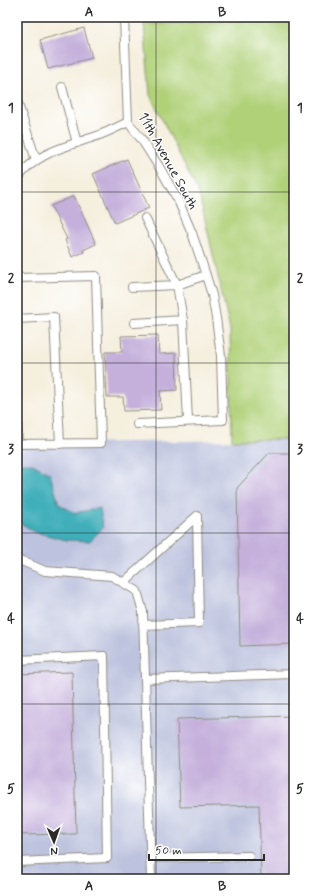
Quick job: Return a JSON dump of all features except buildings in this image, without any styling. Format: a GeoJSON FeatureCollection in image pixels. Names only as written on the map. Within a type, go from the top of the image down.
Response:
{"type":"FeatureCollection","features":[{"type":"Feature","properties":{"kind":"lane","name":"11th Avenue South"},"geometry":{"type":"LineString","coordinates":[[124,17],[128,122],[142,140],[161,170],[178,200],[192,233],[212,295],[221,356],[223,420],[137,424]]}},
{"type":"Feature","properties":{"kind":"lane"},"geometry":{"type":"LineString","coordinates":[[62,87],[77,143]]}},
{"type":"Feature","properties":{"kind":"lane"},"geometry":{"type":"LineString","coordinates":[[17,101],[36,160]]}},
{"type":"Feature","properties":{"kind":"lane"},"geometry":{"type":"LineString","coordinates":[[18,175],[36,160],[52,152],[112,130],[128,122]]}},
{"type":"Feature","properties":{"kind":"lane"},"geometry":{"type":"LineString","coordinates":[[146,218],[177,285],[182,320],[188,421]]}},
{"type":"Feature","properties":{"kind":"lane"},"geometry":{"type":"LineString","coordinates":[[132,287],[177,285],[206,275]]}},
{"type":"Feature","properties":{"kind":"lane"},"geometry":{"type":"LineString","coordinates":[[17,278],[96,276],[101,443],[18,444],[17,420]]}},
{"type":"Feature","properties":{"kind":"lane"},"geometry":{"type":"LineString","coordinates":[[17,319],[54,317],[60,444]]}},
{"type":"Feature","properties":{"kind":"lane"},"geometry":{"type":"LineString","coordinates":[[134,323],[182,320]]}},
{"type":"Feature","properties":{"kind":"lane"},"geometry":{"type":"LineString","coordinates":[[123,583],[197,516],[199,623],[143,625]]}},
{"type":"Feature","properties":{"kind":"lane"},"geometry":{"type":"LineString","coordinates":[[17,559],[45,571],[112,576],[137,591],[143,612],[151,879]]}},
{"type":"Feature","properties":{"kind":"lane"},"geometry":{"type":"LineString","coordinates":[[17,660],[104,656],[107,858],[17,862]]}},
{"type":"Feature","properties":{"kind":"lane"},"geometry":{"type":"LineString","coordinates":[[145,679],[294,674]]}},
{"type":"Feature","properties":{"kind":"lane"},"geometry":{"type":"LineString","coordinates":[[151,858],[249,856]]}},
{"type":"Feature","properties":{"kind":"shaded area"},"geometry":{"type":"Polygon","coordinates":[[[294,439],[294,879],[17,879],[17,444],[294,439]]]}},
{"type":"Feature","properties":{"kind":"green space"},"geometry":{"type":"Polygon","coordinates":[[[294,18],[294,439],[232,440],[230,329],[199,194],[150,95],[144,24],[294,18]]]}},
{"type":"Feature","properties":{"kind":"water"},"geometry":{"type":"Polygon","coordinates":[[[17,463],[31,463],[50,474],[59,504],[75,513],[100,508],[103,528],[90,541],[66,540],[35,532],[17,521],[17,463]]]}}]}
